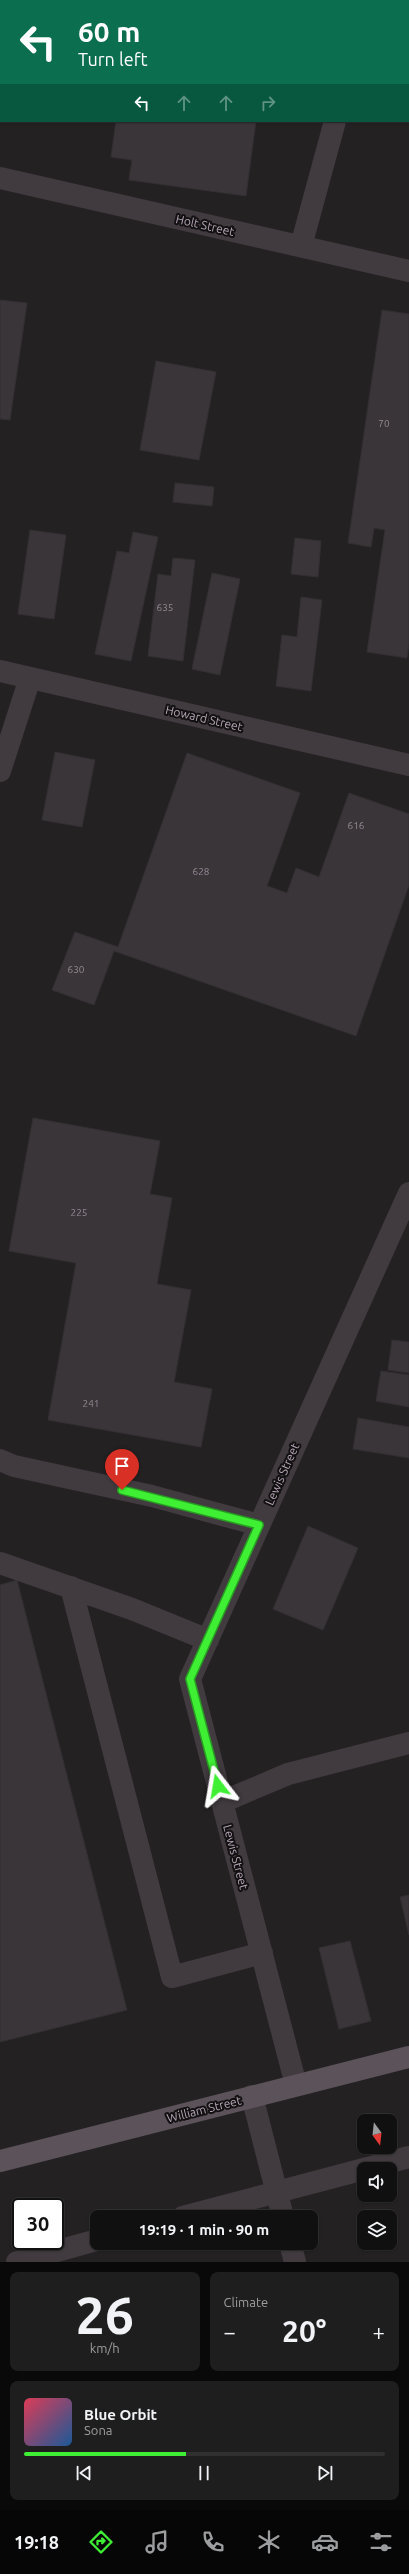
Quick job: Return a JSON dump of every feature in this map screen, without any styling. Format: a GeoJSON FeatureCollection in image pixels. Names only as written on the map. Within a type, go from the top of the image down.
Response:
{"type":"FeatureCollection","features":[{"type":"Feature","properties":{"kind":"main road","name":"William Street"},"geometry":{"type":"LineString","coordinates":[[0,2161],[409,2057]]}},
{"type":"Feature","properties":{"kind":"street"},"geometry":{"type":"LineString","coordinates":[[300,246],[335,122]]}},
{"type":"Feature","properties":{"kind":"street","name":"Holt Street"},"geometry":{"type":"LineString","coordinates":[[0,178],[409,271]]}},
{"type":"Feature","properties":{"kind":"street","name":"Howard Street"},"geometry":{"type":"LineString","coordinates":[[0,671],[409,765]]}},
{"type":"Feature","properties":{"kind":"street"},"geometry":{"type":"LineString","coordinates":[[0,771],[30,678]]}},
{"type":"Feature","properties":{"kind":"street","name":"Lewis Street"},"geometry":{"type":"LineString","coordinates":[[296,2085],[190,1679],[409,1193]]}},
{"type":"Feature","properties":{"kind":"street"},"geometry":{"type":"LineString","coordinates":[[0,1460],[14,1466],[152,1496],[259,1525]]}},
{"type":"Feature","properties":{"kind":"street"},"geometry":{"type":"LineString","coordinates":[[0,1563],[71,1587],[208,1640]]}},
{"type":"Feature","properties":{"kind":"street"},"geometry":{"type":"LineString","coordinates":[[71,1587],[172,1977],[262,1953]]}},
{"type":"Feature","properties":{"kind":"street"},"geometry":{"type":"LineString","coordinates":[[222,1802],[288,1774],[409,1743]]}},
{"type":"Feature","properties":{"kind":"street"},"geometry":{"type":"LineString","coordinates":[[252,2096],[282,2210]]}},
{"type":"Feature","properties":{"kind":"street"},"geometry":{"type":"LineString","coordinates":[[390,2162],[409,2157]]}},
{"type":"Feature","properties":{"kind":"street"},"geometry":{"type":"LineString","coordinates":[[209,2210],[357,2171]]}},
{"type":"Feature","properties":{"kind":"street"},"geometry":{"type":"LineString","coordinates":[[17,2262],[90,2242]]}},
{"type":"Feature","properties":{"kind":"street"},"geometry":{"type":"LineString","coordinates":[[292,2250],[295,2262]]}},
{"type":"Feature","properties":{"kind":"shaded area"},"geometry":{"type":"Polygon","coordinates":[[[0,122],[409,122],[409,2262],[0,2262],[0,122]]]}},
{"type":"Feature","properties":{"kind":"building"},"geometry":{"type":"Polygon","coordinates":[[[116,122],[256,122],[246,196],[129,180],[132,160],[111,157],[116,122]]]}},
{"type":"Feature","properties":{"kind":"building"},"geometry":{"type":"Polygon","coordinates":[[[0,300],[27,303],[10,420],[0,419],[0,300]]]}},
{"type":"Feature","properties":{"kind":"building"},"geometry":{"type":"Polygon","coordinates":[[[382,310],[409,314],[409,643],[407,658],[367,652],[385,530],[374,528],[371,547],[348,543],[382,310]]]}},
{"type":"Feature","properties":{"kind":"building"},"geometry":{"type":"Polygon","coordinates":[[[156,361],[216,372],[199,460],[140,450],[156,361]]]}},
{"type":"Feature","properties":{"kind":"building"},"geometry":{"type":"Polygon","coordinates":[[[175,483],[214,487],[212,506],[173,502],[175,483]]]}},
{"type":"Feature","properties":{"kind":"building"},"geometry":{"type":"Polygon","coordinates":[[[30,530],[66,535],[54,619],[18,614],[30,530]]]}},
{"type":"Feature","properties":{"kind":"building"},"geometry":{"type":"Polygon","coordinates":[[[133,532],[158,537],[131,661],[95,654],[117,551],[129,553],[133,532]]]}},
{"type":"Feature","properties":{"kind":"building"},"geometry":{"type":"Polygon","coordinates":[[[295,538],[321,541],[318,577],[291,574],[295,538]]]}},
{"type":"Feature","properties":{"kind":"building"},"geometry":{"type":"Polygon","coordinates":[[[173,558],[195,560],[183,661],[148,656],[158,574],[171,576],[173,558]]]}},
{"type":"Feature","properties":{"kind":"building"},"geometry":{"type":"Polygon","coordinates":[[[212,573],[240,579],[220,675],[192,669],[212,573]]]}},
{"type":"Feature","properties":{"kind":"building"},"geometry":{"type":"Polygon","coordinates":[[[301,597],[322,600],[311,691],[276,686],[282,635],[297,637],[301,597]]]}},
{"type":"Feature","properties":{"kind":"building"},"geometry":{"type":"Polygon","coordinates":[[[55,752],[95,760],[82,827],[42,820],[55,752]]]}},
{"type":"Feature","properties":{"kind":"building"},"geometry":{"type":"Polygon","coordinates":[[[187,753],[300,793],[267,886],[287,893],[296,868],[319,877],[349,793],[409,814],[409,885],[356,1036],[114,951],[94,1005],[52,990],[75,932],[118,947],[187,753]]]}},
{"type":"Feature","properties":{"kind":"building"},"geometry":{"type":"Polygon","coordinates":[[[33,1118],[160,1141],[150,1194],[172,1198],[157,1284],[191,1290],[174,1382],[212,1389],[201,1447],[48,1420],[76,1263],[9,1251],[33,1118]]]}},
{"type":"Feature","properties":{"kind":"building"},"geometry":{"type":"Polygon","coordinates":[[[392,1340],[409,1342],[409,1373],[388,1370],[392,1340]]]}},
{"type":"Feature","properties":{"kind":"building"},"geometry":{"type":"Polygon","coordinates":[[[381,1371],[409,1375],[409,1407],[376,1401],[381,1371]]]}},
{"type":"Feature","properties":{"kind":"building"},"geometry":{"type":"Polygon","coordinates":[[[358,1418],[409,1427],[409,1458],[353,1449],[358,1418]]]}},
{"type":"Feature","properties":{"kind":"building"},"geometry":{"type":"Polygon","coordinates":[[[308,1526],[358,1548],[323,1630],[273,1609],[308,1526]]]}},
{"type":"Feature","properties":{"kind":"building"},"geometry":{"type":"Polygon","coordinates":[[[17,1580],[127,2010],[0,2042],[0,1585],[17,1580]]]}},
{"type":"Feature","properties":{"kind":"building"},"geometry":{"type":"Polygon","coordinates":[[[409,1895],[409,1935],[400,1897],[409,1895]]]}},
{"type":"Feature","properties":{"kind":"building"},"geometry":{"type":"Polygon","coordinates":[[[350,1941],[371,2021],[339,2029],[319,1948],[350,1941]]]}},
{"type":"Feature","properties":{"kind":"route"},"geometry":{"type":"LineString","coordinates":[[122,1490],[152,1496],[259,1525],[190,1679],[218,1786]]}}]}
